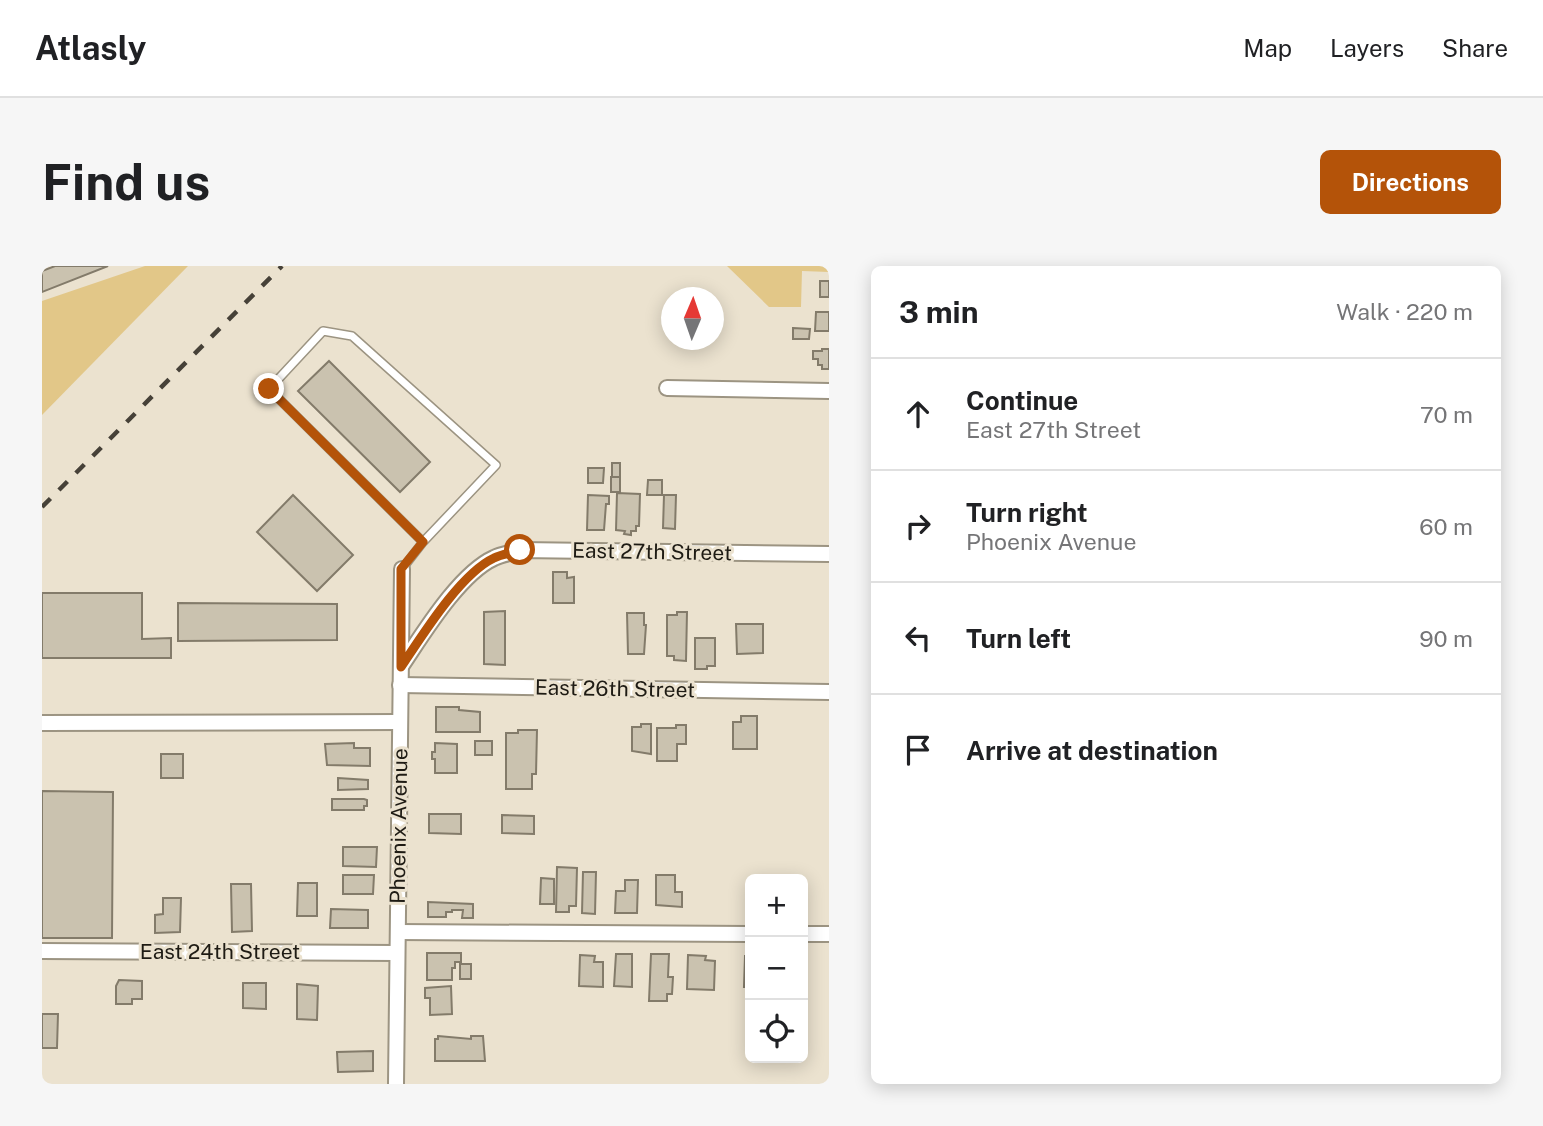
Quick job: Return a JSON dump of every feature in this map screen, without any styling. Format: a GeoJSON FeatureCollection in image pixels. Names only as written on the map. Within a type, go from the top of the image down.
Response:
{"type":"FeatureCollection","features":[{"type":"Feature","properties":{"kind":"street"},"geometry":{"type":"LineString","coordinates":[[667,388],[829,391]]}},
{"type":"Feature","properties":{"kind":"street","name":"East 27th Street"},"geometry":{"type":"LineString","coordinates":[[401,667],[435,615],[475,571],[493,558],[520,550],[829,554]]}},
{"type":"Feature","properties":{"kind":"street","name":"Phoenix Avenue"},"geometry":{"type":"LineString","coordinates":[[396,1084],[401,569]]}},
{"type":"Feature","properties":{"kind":"street","name":"East 26th Street"},"geometry":{"type":"LineString","coordinates":[[400,685],[829,692]]}},
{"type":"Feature","properties":{"kind":"street"},"geometry":{"type":"LineString","coordinates":[[42,723],[400,722]]}},
{"type":"Feature","properties":{"kind":"street"},"geometry":{"type":"LineString","coordinates":[[398,932],[745,934]]}},
{"type":"Feature","properties":{"kind":"street"},"geometry":{"type":"LineString","coordinates":[[808,934],[829,934]]}},
{"type":"Feature","properties":{"kind":"street","name":"East 24th Street"},"geometry":{"type":"LineString","coordinates":[[42,951],[397,953]]}},
{"type":"Feature","properties":{"kind":"lane"},"geometry":{"type":"LineString","coordinates":[[401,569],[496,465],[352,336],[323,331],[269,389],[423,542]]}},
{"type":"Feature","properties":{"kind":"shaded area"},"geometry":{"type":"Polygon","coordinates":[[[145,266],[188,266],[42,415],[42,301],[145,266]]]}},
{"type":"Feature","properties":{"kind":"shaded area"},"geometry":{"type":"Polygon","coordinates":[[[727,266],[829,266],[829,272],[802,271],[801,307],[769,307],[727,266]]]}},
{"type":"Feature","properties":{"kind":"building"},"geometry":{"type":"Polygon","coordinates":[[[55,266],[108,266],[42,292],[42,271],[55,266]]]}},
{"type":"Feature","properties":{"kind":"building"},"geometry":{"type":"Polygon","coordinates":[[[820,281],[829,281],[829,297],[820,297],[820,281]]]}},
{"type":"Feature","properties":{"kind":"building"},"geometry":{"type":"Polygon","coordinates":[[[816,312],[829,312],[829,331],[815,331],[816,312]]]}},
{"type":"Feature","properties":{"kind":"building"},"geometry":{"type":"Polygon","coordinates":[[[793,328],[810,329],[809,339],[793,339],[793,328]]]}},
{"type":"Feature","properties":{"kind":"building"},"geometry":{"type":"Polygon","coordinates":[[[829,349],[829,369],[822,369],[822,365],[818,365],[818,359],[813,359],[813,351],[829,349]]]}},
{"type":"Feature","properties":{"kind":"building"},"geometry":{"type":"Polygon","coordinates":[[[329,361],[430,462],[400,492],[298,391],[329,361]]]}},
{"type":"Feature","properties":{"kind":"building"},"geometry":{"type":"Polygon","coordinates":[[[612,463],[620,463],[620,477],[612,477],[612,463]]]}},
{"type":"Feature","properties":{"kind":"building"},"geometry":{"type":"Polygon","coordinates":[[[588,468],[604,468],[603,483],[588,483],[588,468]]]}},
{"type":"Feature","properties":{"kind":"building"},"geometry":{"type":"Polygon","coordinates":[[[611,477],[620,477],[620,492],[611,492],[611,477]]]}},
{"type":"Feature","properties":{"kind":"building"},"geometry":{"type":"Polygon","coordinates":[[[648,480],[662,480],[662,495],[647,495],[648,480]]]}},
{"type":"Feature","properties":{"kind":"building"},"geometry":{"type":"Polygon","coordinates":[[[617,493],[640,494],[639,526],[636,526],[636,531],[631,531],[631,535],[616,530],[617,493]]]}},
{"type":"Feature","properties":{"kind":"building"},"geometry":{"type":"Polygon","coordinates":[[[293,495],[353,555],[317,591],[257,532],[293,495]]]}},
{"type":"Feature","properties":{"kind":"building"},"geometry":{"type":"Polygon","coordinates":[[[588,495],[609,496],[604,530],[587,530],[588,495]]]}},
{"type":"Feature","properties":{"kind":"building"},"geometry":{"type":"Polygon","coordinates":[[[664,495],[676,495],[675,529],[663,528],[664,495]]]}},
{"type":"Feature","properties":{"kind":"building"},"geometry":{"type":"Polygon","coordinates":[[[553,572],[567,572],[567,578],[574,577],[574,603],[553,603],[553,572]]]}},
{"type":"Feature","properties":{"kind":"building"},"geometry":{"type":"Polygon","coordinates":[[[42,593],[142,593],[142,639],[171,638],[171,658],[42,658],[42,593]]]}},
{"type":"Feature","properties":{"kind":"building"},"geometry":{"type":"Polygon","coordinates":[[[178,603],[337,604],[337,640],[178,641],[178,603]]]}},
{"type":"Feature","properties":{"kind":"building"},"geometry":{"type":"Polygon","coordinates":[[[505,611],[505,665],[484,664],[484,612],[505,611]]]}},
{"type":"Feature","properties":{"kind":"building"},"geometry":{"type":"Polygon","coordinates":[[[677,612],[687,612],[686,661],[667,656],[667,615],[677,615],[677,612]]]}},
{"type":"Feature","properties":{"kind":"building"},"geometry":{"type":"Polygon","coordinates":[[[627,613],[644,613],[644,654],[628,654],[627,613]]]}},
{"type":"Feature","properties":{"kind":"building"},"geometry":{"type":"Polygon","coordinates":[[[736,624],[763,624],[763,653],[737,654],[736,624]]]}},
{"type":"Feature","properties":{"kind":"building"},"geometry":{"type":"Polygon","coordinates":[[[695,638],[715,638],[715,666],[695,669],[695,638]]]}},
{"type":"Feature","properties":{"kind":"building"},"geometry":{"type":"Polygon","coordinates":[[[436,707],[459,707],[459,710],[480,712],[480,732],[436,732],[436,707]]]}},
{"type":"Feature","properties":{"kind":"building"},"geometry":{"type":"Polygon","coordinates":[[[741,716],[757,716],[757,749],[733,749],[733,722],[741,722],[741,716]]]}},
{"type":"Feature","properties":{"kind":"building"},"geometry":{"type":"Polygon","coordinates":[[[641,724],[651,724],[651,754],[632,751],[632,727],[641,727],[641,724]]]}},
{"type":"Feature","properties":{"kind":"building"},"geometry":{"type":"Polygon","coordinates":[[[676,725],[686,725],[686,744],[677,744],[677,761],[657,761],[657,728],[676,728],[676,725]]]}},
{"type":"Feature","properties":{"kind":"building"},"geometry":{"type":"Polygon","coordinates":[[[518,730],[537,730],[536,774],[532,774],[532,789],[506,789],[506,733],[518,733],[518,730]]]}},
{"type":"Feature","properties":{"kind":"building"},"geometry":{"type":"Polygon","coordinates":[[[475,741],[492,741],[492,755],[475,755],[475,741]]]}},
{"type":"Feature","properties":{"kind":"building"},"geometry":{"type":"Polygon","coordinates":[[[354,743],[354,748],[370,748],[370,766],[327,765],[325,744],[354,743]]]}},
{"type":"Feature","properties":{"kind":"building"},"geometry":{"type":"Polygon","coordinates":[[[435,743],[457,744],[457,773],[435,773],[432,752],[435,752],[435,743]]]}},
{"type":"Feature","properties":{"kind":"building"},"geometry":{"type":"Polygon","coordinates":[[[161,754],[183,754],[183,778],[161,778],[161,754]]]}},
{"type":"Feature","properties":{"kind":"building"},"geometry":{"type":"Polygon","coordinates":[[[338,778],[368,780],[368,789],[338,790],[338,778]]]}},
{"type":"Feature","properties":{"kind":"building"},"geometry":{"type":"Polygon","coordinates":[[[42,791],[113,792],[112,938],[42,938],[42,791]]]}},
{"type":"Feature","properties":{"kind":"building"},"geometry":{"type":"Polygon","coordinates":[[[332,799],[364,799],[367,800],[367,806],[364,806],[364,810],[332,810],[332,799]]]}},
{"type":"Feature","properties":{"kind":"building"},"geometry":{"type":"Polygon","coordinates":[[[429,814],[461,814],[461,834],[429,833],[429,814]]]}},
{"type":"Feature","properties":{"kind":"building"},"geometry":{"type":"Polygon","coordinates":[[[502,815],[534,816],[534,834],[502,833],[502,815]]]}},
{"type":"Feature","properties":{"kind":"building"},"geometry":{"type":"Polygon","coordinates":[[[343,847],[377,847],[376,867],[343,866],[343,847]]]}},
{"type":"Feature","properties":{"kind":"building"},"geometry":{"type":"Polygon","coordinates":[[[557,867],[577,868],[576,906],[569,906],[569,912],[556,912],[557,867]]]}},
{"type":"Feature","properties":{"kind":"building"},"geometry":{"type":"Polygon","coordinates":[[[583,872],[596,872],[595,914],[582,913],[583,872]]]}},
{"type":"Feature","properties":{"kind":"building"},"geometry":{"type":"Polygon","coordinates":[[[343,875],[374,875],[373,894],[343,894],[343,875]]]}},
{"type":"Feature","properties":{"kind":"building"},"geometry":{"type":"Polygon","coordinates":[[[656,875],[675,875],[675,892],[682,892],[682,907],[656,905],[656,875]]]}},
{"type":"Feature","properties":{"kind":"building"},"geometry":{"type":"Polygon","coordinates":[[[541,878],[554,879],[554,904],[540,904],[541,878]]]}},
{"type":"Feature","properties":{"kind":"building"},"geometry":{"type":"Polygon","coordinates":[[[625,880],[638,880],[637,913],[615,913],[616,891],[625,891],[625,880]]]}},
{"type":"Feature","properties":{"kind":"building"},"geometry":{"type":"Polygon","coordinates":[[[298,883],[317,883],[317,916],[297,916],[298,883]]]}},
{"type":"Feature","properties":{"kind":"building"},"geometry":{"type":"Polygon","coordinates":[[[231,884],[251,884],[252,931],[232,932],[231,884]]]}},
{"type":"Feature","properties":{"kind":"building"},"geometry":{"type":"Polygon","coordinates":[[[163,898],[181,898],[180,932],[155,933],[155,915],[163,914],[163,898]]]}},
{"type":"Feature","properties":{"kind":"building"},"geometry":{"type":"Polygon","coordinates":[[[428,902],[473,904],[473,918],[462,918],[463,910],[446,912],[446,917],[428,917],[428,902]]]}},
{"type":"Feature","properties":{"kind":"building"},"geometry":{"type":"Polygon","coordinates":[[[331,909],[368,910],[368,928],[330,928],[331,909]]]}},
{"type":"Feature","properties":{"kind":"building"},"geometry":{"type":"Polygon","coordinates":[[[427,953],[461,953],[461,962],[455,962],[455,968],[452,968],[452,980],[427,980],[427,953]]]}},
{"type":"Feature","properties":{"kind":"building"},"geometry":{"type":"Polygon","coordinates":[[[616,954],[632,954],[632,987],[614,986],[616,954]]]}},
{"type":"Feature","properties":{"kind":"building"},"geometry":{"type":"Polygon","coordinates":[[[651,954],[669,954],[668,977],[673,977],[672,994],[667,994],[667,1001],[649,1001],[651,954]]]}},
{"type":"Feature","properties":{"kind":"building"},"geometry":{"type":"Polygon","coordinates":[[[580,955],[595,956],[594,962],[603,962],[603,987],[579,986],[580,955]]]}},
{"type":"Feature","properties":{"kind":"building"},"geometry":{"type":"Polygon","coordinates":[[[688,955],[706,956],[705,960],[715,961],[714,990],[687,989],[688,955]]]}},
{"type":"Feature","properties":{"kind":"building"},"geometry":{"type":"Polygon","coordinates":[[[460,964],[471,964],[471,979],[460,979],[460,964]]]}},
{"type":"Feature","properties":{"kind":"building"},"geometry":{"type":"Polygon","coordinates":[[[119,980],[142,981],[142,999],[132,999],[132,1004],[116,1004],[116,986],[119,980]]]}},
{"type":"Feature","properties":{"kind":"building"},"geometry":{"type":"Polygon","coordinates":[[[243,983],[266,983],[266,1009],[243,1008],[243,983]]]}},
{"type":"Feature","properties":{"kind":"building"},"geometry":{"type":"Polygon","coordinates":[[[297,984],[318,986],[317,1020],[297,1019],[297,984]]]}},
{"type":"Feature","properties":{"kind":"building"},"geometry":{"type":"Polygon","coordinates":[[[451,986],[452,1014],[430,1015],[430,998],[425,998],[425,988],[451,986]]]}},
{"type":"Feature","properties":{"kind":"building"},"geometry":{"type":"Polygon","coordinates":[[[42,1014],[58,1014],[57,1048],[42,1048],[42,1014]]]}},
{"type":"Feature","properties":{"kind":"building"},"geometry":{"type":"Polygon","coordinates":[[[438,1036],[471,1039],[471,1036],[483,1036],[485,1061],[435,1061],[435,1039],[438,1039],[438,1036]]]}},
{"type":"Feature","properties":{"kind":"building"},"geometry":{"type":"Polygon","coordinates":[[[373,1051],[373,1071],[338,1072],[337,1052],[373,1051]]]}},
{"type":"Feature","properties":{"kind":"railway"},"geometry":{"type":"LineString","coordinates":[[42,507],[282,266]]}},
{"type":"Feature","properties":{"kind":"route"},"geometry":{"type":"LineString","coordinates":[[269,389],[423,542],[401,569],[401,667],[435,615],[475,571],[493,558],[520,550]]}}]}
